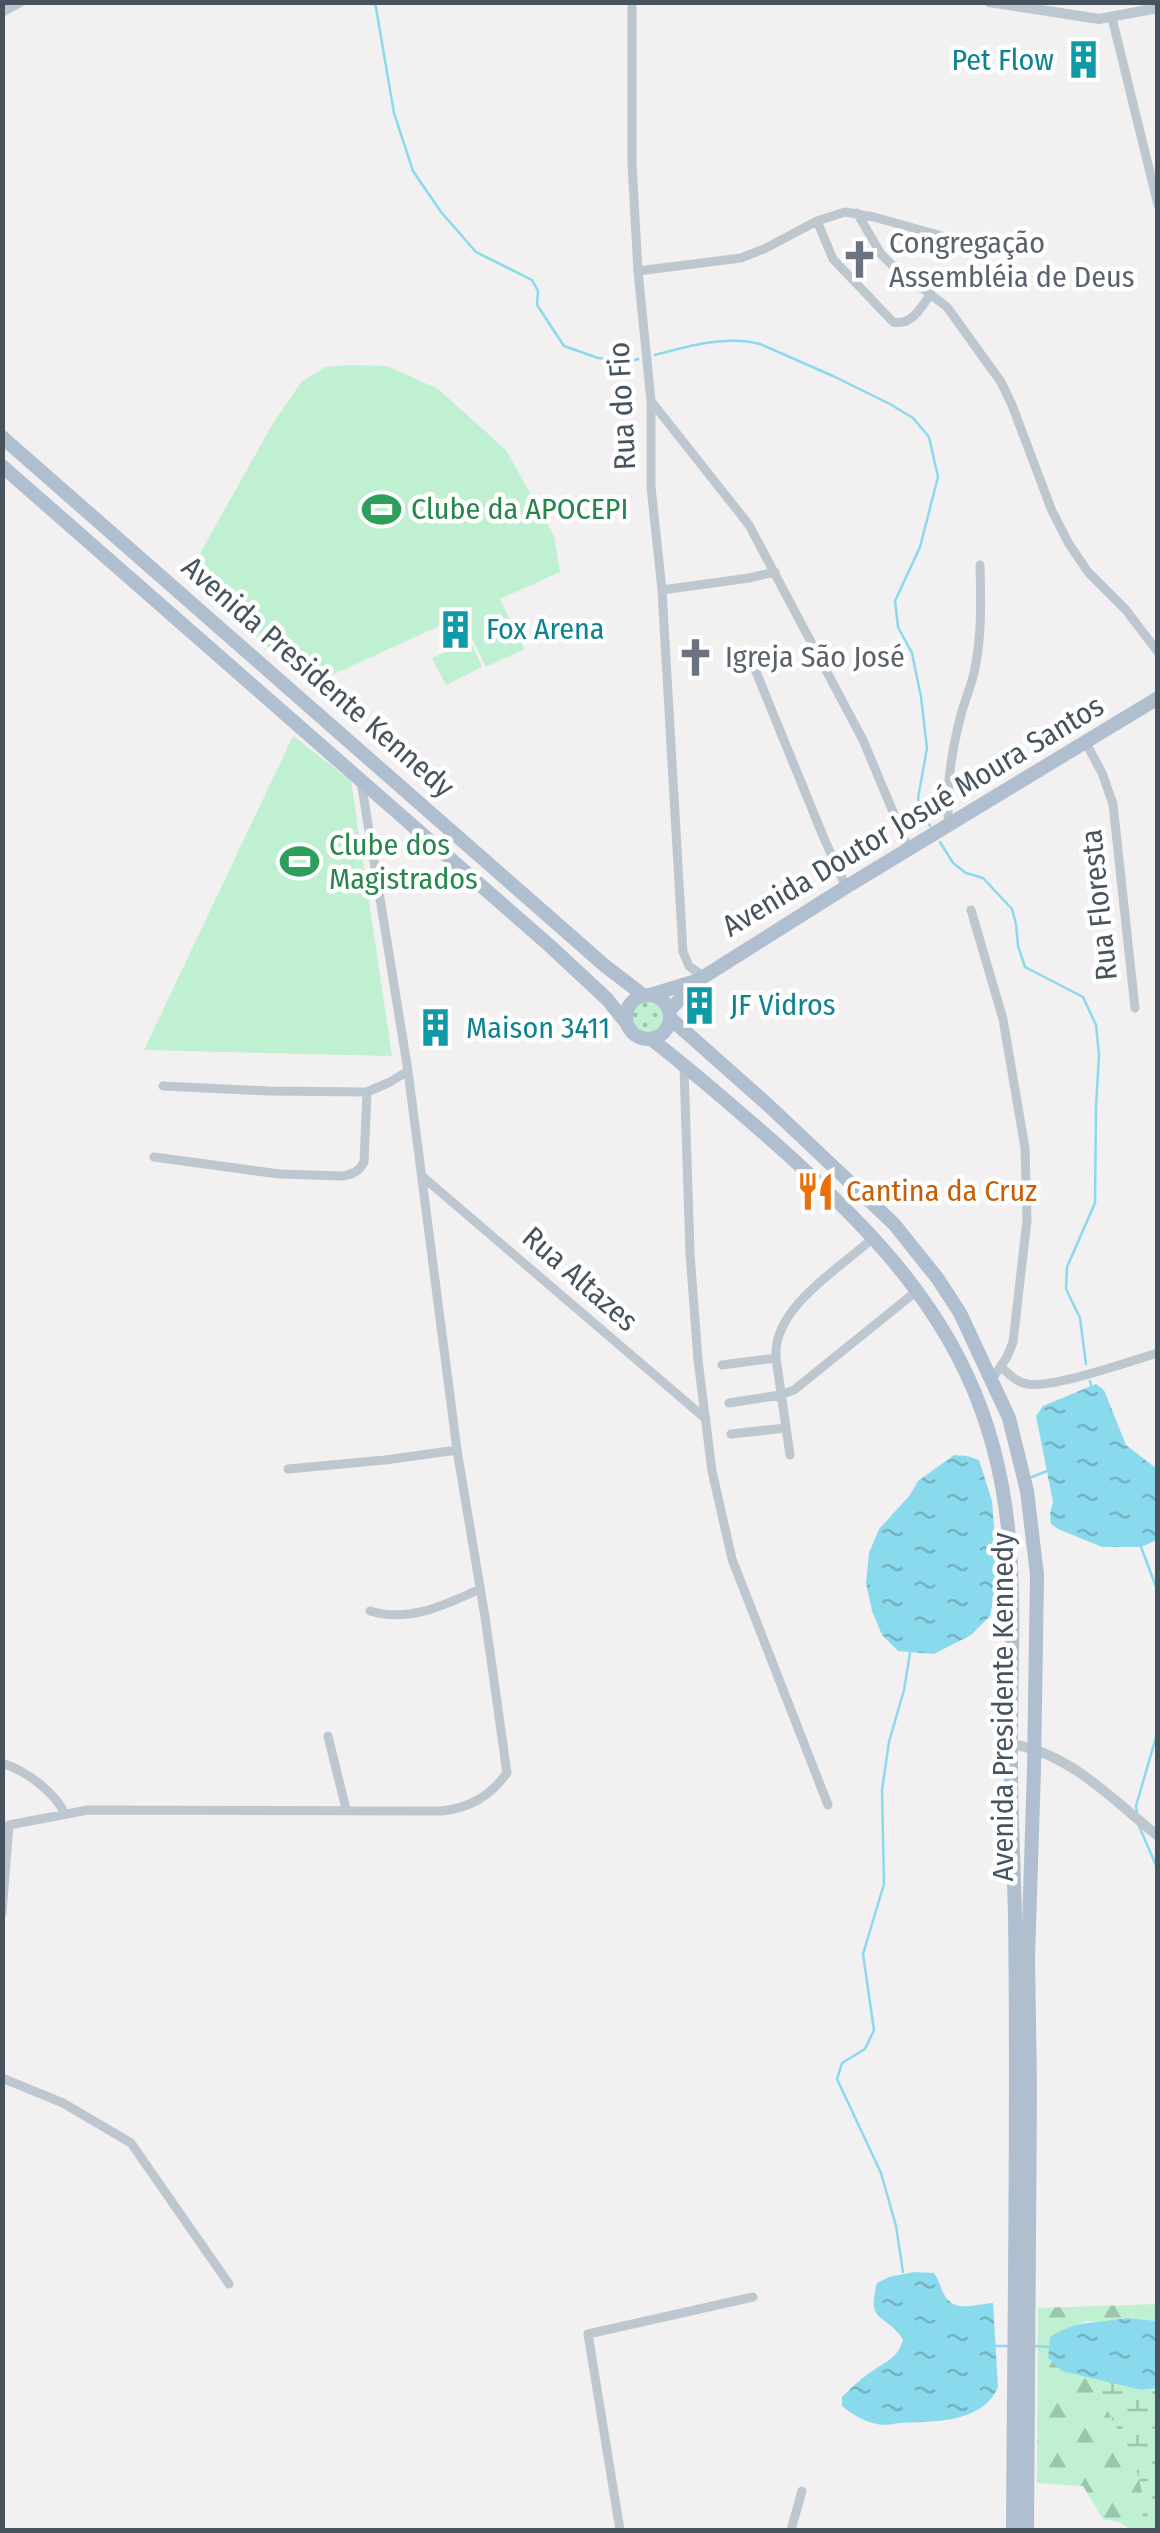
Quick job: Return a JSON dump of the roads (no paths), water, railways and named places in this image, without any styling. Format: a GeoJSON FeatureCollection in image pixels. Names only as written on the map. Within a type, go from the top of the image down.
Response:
{"type":"FeatureCollection","features":[{"type":"Feature","properties":{"kind":"main road","name":"Avenida Presidente Kennedy"},"geometry":{"type":"LineString","coordinates":[[2,437],[604,964],[647,995],[662,1000],[670,1015],[894,1224],[938,1279],[997,1373],[1027,1490],[1037,1575],[1028,1957],[1027,2530]]}},
{"type":"Feature","properties":{"kind":"main road","name":"Avenida Presidente Kennedy"},"geometry":{"type":"LineString","coordinates":[[2,466],[588,981],[636,1036],[651,1039],[684,1064],[807,1172],[874,1237],[918,1290],[941,1325],[977,1396],[1004,1490],[1013,1582],[1012,2530]]}},
{"type":"Feature","properties":{"kind":"main road","name":"Avenida Doutor Josué Moura Santos"},"geometry":{"type":"LineString","coordinates":[[700,979],[1158,698]]}},
{"type":"Feature","properties":{"kind":"main road"},"geometry":{"type":"LineString","coordinates":[[409,822],[423,806]]}},
{"type":"Feature","properties":{"kind":"main road"},"geometry":{"type":"LineString","coordinates":[[627,1024],[630,1004],[700,979]]}},
{"type":"Feature","properties":{"kind":"main road"},"geometry":{"type":"LineString","coordinates":[[651,1039],[664,1032],[670,1015],[700,979]]}},
{"type":"Feature","properties":{"kind":"street"},"geometry":{"type":"LineString","coordinates":[[2,12],[20,2]]}},
{"type":"Feature","properties":{"kind":"street","name":"Rua do Fio"},"geometry":{"type":"LineString","coordinates":[[632,2],[632,164],[651,401],[652,488],[662,590],[683,952],[700,979]]}},
{"type":"Feature","properties":{"kind":"street"},"geometry":{"type":"LineString","coordinates":[[989,2],[1089,19],[1158,8]]}},
{"type":"Feature","properties":{"kind":"street"},"geometry":{"type":"LineString","coordinates":[[1112,18],[1158,205]]}},
{"type":"Feature","properties":{"kind":"street"},"geometry":{"type":"LineString","coordinates":[[638,271],[741,258],[844,212],[967,243]]}},
{"type":"Feature","properties":{"kind":"street"},"geometry":{"type":"LineString","coordinates":[[857,213],[881,254],[947,307],[1001,382],[1052,511],[1078,559],[1126,610],[1158,652]]}},
{"type":"Feature","properties":{"kind":"street"},"geometry":{"type":"LineString","coordinates":[[818,221],[832,259],[893,322],[910,320],[931,294]]}},
{"type":"Feature","properties":{"kind":"street"},"geometry":{"type":"LineString","coordinates":[[651,401],[743,517],[775,572],[864,740],[909,850]]}},
{"type":"Feature","properties":{"kind":"street"},"geometry":{"type":"LineString","coordinates":[[949,826],[948,778],[976,656],[982,611],[980,564]]}},
{"type":"Feature","properties":{"kind":"street"},"geometry":{"type":"LineString","coordinates":[[662,590],[775,572]]}},
{"type":"Feature","properties":{"kind":"street"},"geometry":{"type":"LineString","coordinates":[[750,657],[846,887]]}},
{"type":"Feature","properties":{"kind":"street","name":"Rua Floresta"},"geometry":{"type":"LineString","coordinates":[[1086,743],[1113,804],[1135,1008]]}},
{"type":"Feature","properties":{"kind":"street"},"geometry":{"type":"LineString","coordinates":[[2,1912],[6,1824],[88,1810],[442,1811],[461,1809],[480,1800],[507,1772],[457,1450],[408,1070],[360,778]]}},
{"type":"Feature","properties":{"kind":"street"},"geometry":{"type":"LineString","coordinates":[[972,910],[1003,1019],[1028,1176],[1028,1220],[1015,1328],[1011,1350],[997,1373],[1033,1385],[1158,1353]]}},
{"type":"Feature","properties":{"kind":"street"},"geometry":{"type":"LineString","coordinates":[[684,1064],[690,1253],[712,1471],[732,1559],[828,1805]]}},
{"type":"Feature","properties":{"kind":"street"},"geometry":{"type":"LineString","coordinates":[[163,1086],[367,1092],[408,1070]]}},
{"type":"Feature","properties":{"kind":"street"},"geometry":{"type":"LineString","coordinates":[[154,1157],[279,1174],[352,1174],[364,1162],[367,1092]]}},
{"type":"Feature","properties":{"kind":"street","name":"Rua Altazes"},"geometry":{"type":"LineString","coordinates":[[422,1176],[706,1420]]}},
{"type":"Feature","properties":{"kind":"street"},"geometry":{"type":"LineString","coordinates":[[790,1455],[776,1358],[778,1336],[805,1295],[874,1237]]}},
{"type":"Feature","properties":{"kind":"street"},"geometry":{"type":"LineString","coordinates":[[730,1402],[780,1395],[800,1386],[918,1290]]}},
{"type":"Feature","properties":{"kind":"street"},"geometry":{"type":"LineString","coordinates":[[722,1365],[776,1358]]}},
{"type":"Feature","properties":{"kind":"street"},"geometry":{"type":"LineString","coordinates":[[731,1434],[786,1428]]}},
{"type":"Feature","properties":{"kind":"street"},"geometry":{"type":"LineString","coordinates":[[288,1469],[457,1450]]}},
{"type":"Feature","properties":{"kind":"street"},"geometry":{"type":"LineString","coordinates":[[370,1612],[399,1617],[416,1614],[480,1589]]}},
{"type":"Feature","properties":{"kind":"street"},"geometry":{"type":"LineString","coordinates":[[328,1736],[346,1809]]}},
{"type":"Feature","properties":{"kind":"street"},"geometry":{"type":"LineString","coordinates":[[1011,1744],[1056,1756],[1158,1836]]}},
{"type":"Feature","properties":{"kind":"street"},"geometry":{"type":"LineString","coordinates":[[2,1763],[19,1770],[54,1796],[65,1814]]}},
{"type":"Feature","properties":{"kind":"street"},"geometry":{"type":"LineString","coordinates":[[2,2078],[62,2103],[131,2143],[229,2284]]}},
{"type":"Feature","properties":{"kind":"street"},"geometry":{"type":"LineString","coordinates":[[620,2530],[588,2334],[753,2298]]}},
{"type":"Feature","properties":{"kind":"street"},"geometry":{"type":"LineString","coordinates":[[791,2530],[802,2491]]}},
{"type":"Feature","properties":{"kind":"water"},"geometry":{"type":"Polygon","coordinates":[[[1096,1384],[1104,1390],[1126,1445],[1157,1469],[1157,1540],[1141,1547],[1102,1547],[1051,1524],[1053,1502],[1036,1416],[1043,1406],[1096,1384]]]}},
{"type":"Feature","properties":{"kind":"water"},"geometry":{"type":"Polygon","coordinates":[[[954,1455],[979,1460],[992,1501],[996,1553],[990,1616],[971,1635],[934,1654],[898,1651],[882,1635],[872,1611],[866,1583],[869,1553],[879,1529],[918,1481],[954,1455]]]}},
{"type":"Feature","properties":{"kind":"water"},"geometry":{"type":"Polygon","coordinates":[[[914,2272],[934,2273],[945,2296],[954,2304],[993,2303],[998,2387],[981,2408],[956,2418],[872,2423],[842,2406],[842,2397],[901,2346],[903,2339],[875,2312],[877,2283],[914,2272]]]}},
{"type":"Feature","properties":{"kind":"water"},"geometry":{"type":"Polygon","coordinates":[[[1127,2318],[1157,2321],[1157,2388],[1141,2390],[1062,2371],[1048,2358],[1050,2337],[1060,2331],[1127,2318]]]}},
{"type":"Feature","properties":{"kind":"waterway"},"geometry":{"type":"LineString","coordinates":[[375,2],[394,113],[413,171],[441,212],[476,252],[532,280],[538,291],[537,305],[564,346],[598,358],[629,362],[638,359]]}},
{"type":"Feature","properties":{"kind":"waterway"},"geometry":{"type":"LineString","coordinates":[[655,355],[721,341],[760,344],[890,404],[913,418],[929,437],[938,477],[920,547],[895,601],[898,627],[912,653],[921,697],[927,748],[918,798],[930,826]]}},
{"type":"Feature","properties":{"kind":"waterway"},"geometry":{"type":"LineString","coordinates":[[940,842],[953,863],[966,873],[983,878],[1012,909],[1025,967],[1083,997],[1096,1025],[1099,1055],[1095,1203],[1067,1267],[1066,1289],[1080,1318],[1086,1364]]}},
{"type":"Feature","properties":{"kind":"waterway"},"geometry":{"type":"LineString","coordinates":[[1090,1381],[1091,1386]]}},
{"type":"Feature","properties":{"kind":"waterway"},"geometry":{"type":"LineString","coordinates":[[1032,1477],[1047,1471]]}},
{"type":"Feature","properties":{"kind":"waterway"},"geometry":{"type":"LineString","coordinates":[[1141,1547],[1158,1592]]}},
{"type":"Feature","properties":{"kind":"waterway"},"geometry":{"type":"LineString","coordinates":[[903,2272],[896,2226],[881,2173],[837,2079],[842,2063],[865,2049],[874,2030],[863,1954],[884,1884],[882,1790],[910,1653]]}},
{"type":"Feature","properties":{"kind":"waterway"},"geometry":{"type":"LineString","coordinates":[[1137,1813],[1158,1730]]}},
{"type":"Feature","properties":{"kind":"waterway"},"geometry":{"type":"LineString","coordinates":[[1139,1826],[1158,1870]]}},
{"type":"Feature","properties":{"kind":"waterway"},"geometry":{"type":"LineString","coordinates":[[996,2346],[1007,2346]]}},
{"type":"Feature","properties":{"kind":"waterway"},"geometry":{"type":"LineString","coordinates":[[1035,2346],[1049,2347]]}},
{"type":"Feature","properties":{"kind":"place","name":"Pet Flow"},"geometry":{"type":"Point","coordinates":[1084,60]}},
{"type":"Feature","properties":{"kind":"place","name":"Congregação Assembléia de Deus"},"geometry":{"type":"Point","coordinates":[859,260]}},
{"type":"Feature","properties":{"kind":"place","name":"Clube da APOCEPI"},"geometry":{"type":"Point","coordinates":[381,509]}},
{"type":"Feature","properties":{"kind":"place","name":"Fox Arena"},"geometry":{"type":"Point","coordinates":[456,629]}},
{"type":"Feature","properties":{"kind":"place","name":"Igreja São José"},"geometry":{"type":"Point","coordinates":[695,657]}},
{"type":"Feature","properties":{"kind":"place","name":"Clube dos Magistrados"},"geometry":{"type":"Point","coordinates":[299,862]}},
{"type":"Feature","properties":{"kind":"place","name":"JF Vidros"},"geometry":{"type":"Point","coordinates":[700,1005]}},
{"type":"Feature","properties":{"kind":"place","name":"Maison 3411"},"geometry":{"type":"Point","coordinates":[436,1028]}},
{"type":"Feature","properties":{"kind":"place","name":"Cantina da Cruz"},"geometry":{"type":"Point","coordinates":[816,1191]}}]}
